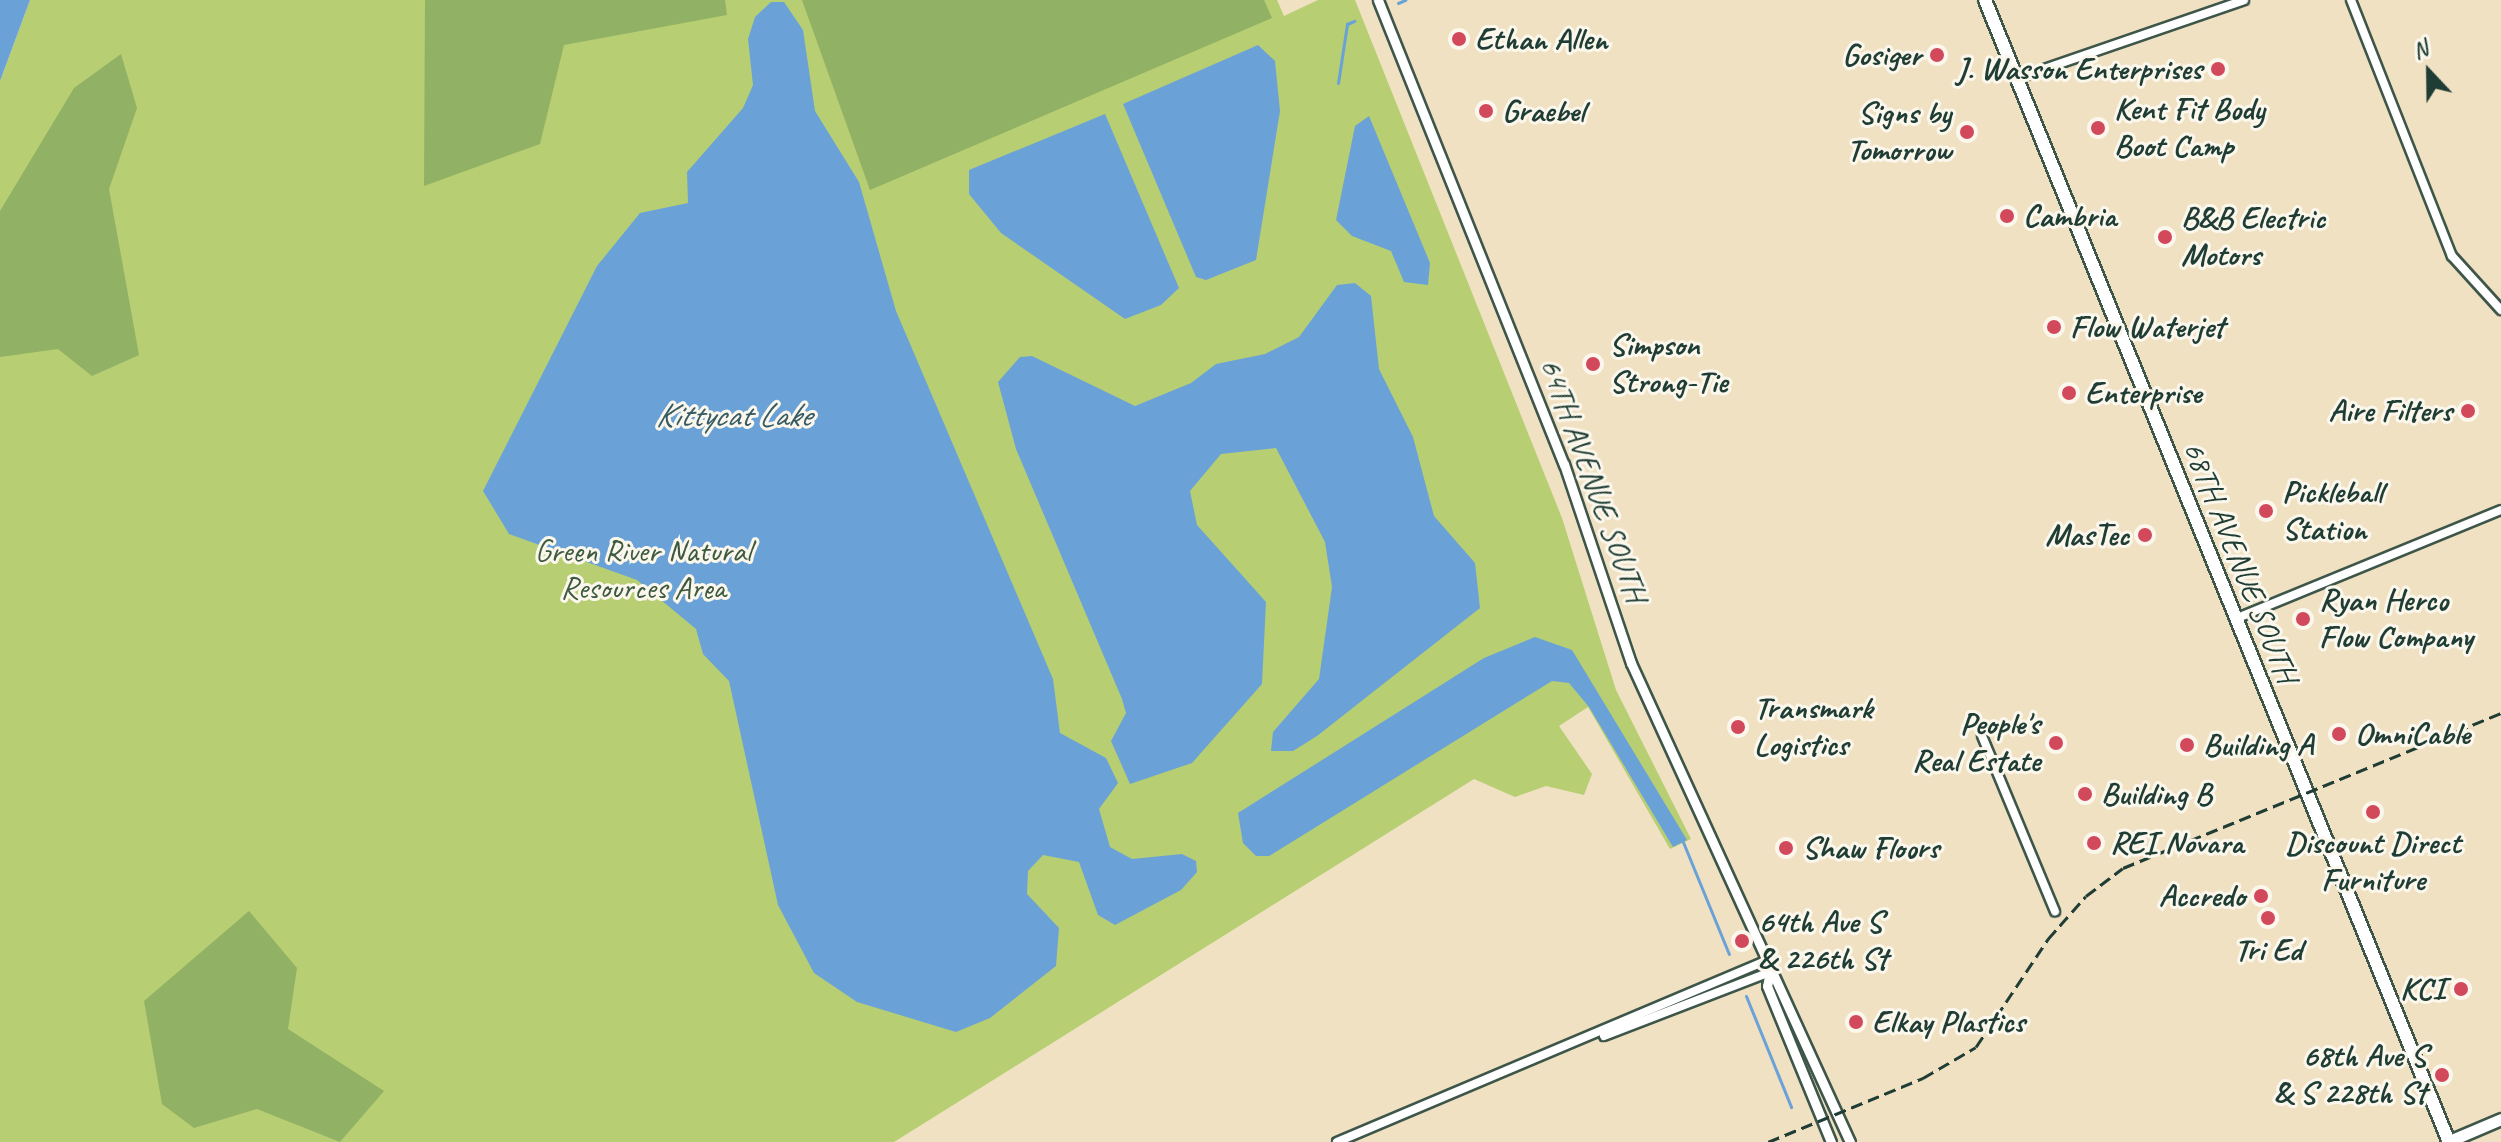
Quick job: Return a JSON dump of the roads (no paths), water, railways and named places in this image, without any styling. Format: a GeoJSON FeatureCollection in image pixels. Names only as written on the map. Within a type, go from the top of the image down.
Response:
{"type":"FeatureCollection","features":[{"type":"Feature","properties":{"kind":"main road","name":"68TH AVENUE SOUTH"},"geometry":{"type":"LineString","coordinates":[[1985,0],[2448,1141]]}},
{"type":"Feature","properties":{"kind":"main road"},"geometry":{"type":"LineString","coordinates":[[2434,1142],[2448,1141],[2501,1119]]}},
{"type":"Feature","properties":{"kind":"street","name":"64TH AVENUE SOUTH"},"geometry":{"type":"LineString","coordinates":[[1378,0],[1564,464],[1631,663],[1770,972],[1781,981],[1850,1142]]}},
{"type":"Feature","properties":{"kind":"street"},"geometry":{"type":"LineString","coordinates":[[2018,78],[2244,0]]}},
{"type":"Feature","properties":{"kind":"street"},"geometry":{"type":"LineString","coordinates":[[2351,0],[2452,256],[2501,310]]}},
{"type":"Feature","properties":{"kind":"street"},"geometry":{"type":"LineString","coordinates":[[2235,619],[2501,510]]}},
{"type":"Feature","properties":{"kind":"street"},"geometry":{"type":"LineString","coordinates":[[1982,736],[2055,911]]}},
{"type":"Feature","properties":{"kind":"street"},"geometry":{"type":"LineString","coordinates":[[1337,1142],[1580,1043],[1766,961]]}},
{"type":"Feature","properties":{"kind":"street","name":"64TH AVENUE SOUTH"},"geometry":{"type":"LineString","coordinates":[[1770,972],[1767,986],[1831,1142]]}},
{"type":"Feature","properties":{"kind":"street"},"geometry":{"type":"LineString","coordinates":[[1580,1043],[1770,972]]}},
{"type":"Feature","properties":{"kind":"water"},"geometry":{"type":"Polygon","coordinates":[[[0,0],[30,0],[0,81],[0,0]]]}},
{"type":"Feature","properties":{"kind":"water","name":"Kittycat Lake"},"geometry":{"type":"Polygon","coordinates":[[[771,2],[784,2],[803,30],[815,111],[859,182],[896,311],[1053,679],[1060,733],[1106,758],[1118,783],[1099,809],[1110,847],[1132,859],[1182,854],[1196,861],[1197,872],[1181,890],[1115,925],[1098,915],[1079,862],[1043,855],[1028,871],[1027,894],[1059,928],[1056,966],[990,1018],[956,1032],[857,1002],[814,973],[778,905],[729,681],[703,654],[696,629],[637,580],[509,534],[483,491],[597,266],[640,213],[688,203],[687,172],[743,108],[753,85],[748,39],[755,17],[771,2]]]}},
{"type":"Feature","properties":{"kind":"water"},"geometry":{"type":"Polygon","coordinates":[[[1258,45],[1275,61],[1280,111],[1256,260],[1206,280],[1196,277],[1123,104],[1258,45]]]}},
{"type":"Feature","properties":{"kind":"water"},"geometry":{"type":"Polygon","coordinates":[[[1105,114],[1179,288],[1161,305],[1125,319],[1001,233],[969,194],[969,170],[1105,114]]]}},
{"type":"Feature","properties":{"kind":"water"},"geometry":{"type":"Polygon","coordinates":[[[1369,116],[1430,263],[1428,285],[1404,282],[1391,251],[1352,236],[1336,220],[1355,126],[1369,116]]]}},
{"type":"Feature","properties":{"kind":"water"},"geometry":{"type":"Polygon","coordinates":[[[1355,283],[1371,296],[1379,369],[1413,437],[1434,516],[1475,563],[1480,608],[1317,736],[1293,751],[1271,751],[1273,732],[1319,679],[1332,587],[1325,542],[1276,448],[1221,454],[1190,491],[1197,525],[1266,602],[1262,684],[1192,763],[1130,784],[1111,741],[1126,713],[1122,699],[1016,449],[998,382],[1020,357],[1032,356],[1135,406],[1191,383],[1216,364],[1265,354],[1299,337],[1337,285],[1355,283]]]}},
{"type":"Feature","properties":{"kind":"water"},"geometry":{"type":"Polygon","coordinates":[[[1535,637],[1572,650],[1687,840],[1673,847],[1589,707],[1569,683],[1552,681],[1269,856],[1256,856],[1243,843],[1238,813],[1484,658],[1535,637]]]}},
{"type":"Feature","properties":{"kind":"waterway"},"geometry":{"type":"LineString","coordinates":[[1398,3],[1405,0]]}},
{"type":"Feature","properties":{"kind":"waterway"},"geometry":{"type":"LineString","coordinates":[[1338,83],[1347,24],[1354,21]]}},
{"type":"Feature","properties":{"kind":"waterway"},"geometry":{"type":"LineString","coordinates":[[1683,842],[1729,954]]}},
{"type":"Feature","properties":{"kind":"waterway"},"geometry":{"type":"LineString","coordinates":[[1746,996],[1791,1107]]}},
{"type":"Feature","properties":{"kind":"railway"},"geometry":{"type":"LineString","coordinates":[[1768,1142],[1923,1078],[1976,1047],[2048,939],[2086,896],[2123,868],[2501,713]]}},
{"type":"Feature","properties":{"kind":"place","name":"Ethan Allen"},"geometry":{"type":"Point","coordinates":[1459,39]}},
{"type":"Feature","properties":{"kind":"place","name":"Gosiger"},"geometry":{"type":"Point","coordinates":[1937,55]}},
{"type":"Feature","properties":{"kind":"place","name":"J. Wasson Enterprises"},"geometry":{"type":"Point","coordinates":[2218,69]}},
{"type":"Feature","properties":{"kind":"place","name":"Graebel"},"geometry":{"type":"Point","coordinates":[1486,111]}},
{"type":"Feature","properties":{"kind":"place","name":"Kent Fit Body Boot Camp"},"geometry":{"type":"Point","coordinates":[2098,128]}},
{"type":"Feature","properties":{"kind":"place","name":"Signs by Tomorrow"},"geometry":{"type":"Point","coordinates":[1967,132]}},
{"type":"Feature","properties":{"kind":"place","name":"Cambria"},"geometry":{"type":"Point","coordinates":[2007,216]}},
{"type":"Feature","properties":{"kind":"place","name":"B&B Electric Motors"},"geometry":{"type":"Point","coordinates":[2165,237]}},
{"type":"Feature","properties":{"kind":"place","name":"Flow Waterjet"},"geometry":{"type":"Point","coordinates":[2054,327]}},
{"type":"Feature","properties":{"kind":"place","name":"Simpson Strong-Tie"},"geometry":{"type":"Point","coordinates":[1593,364]}},
{"type":"Feature","properties":{"kind":"place","name":"Enterprise"},"geometry":{"type":"Point","coordinates":[2069,393]}},
{"type":"Feature","properties":{"kind":"place","name":"Aire Filters"},"geometry":{"type":"Point","coordinates":[2468,411]}},
{"type":"Feature","properties":{"kind":"place","name":"Pickleball Station"},"geometry":{"type":"Point","coordinates":[2266,511]}},
{"type":"Feature","properties":{"kind":"place","name":"MasTec"},"geometry":{"type":"Point","coordinates":[2145,535]}},
{"type":"Feature","properties":{"kind":"place","name":"Ryan Herco Flow Company"},"geometry":{"type":"Point","coordinates":[2303,619]}},
{"type":"Feature","properties":{"kind":"place","name":"Transmark Logistics"},"geometry":{"type":"Point","coordinates":[1738,727]}},
{"type":"Feature","properties":{"kind":"place","name":"OmniCable"},"geometry":{"type":"Point","coordinates":[2339,734]}},
{"type":"Feature","properties":{"kind":"place","name":"People's Real Estate"},"geometry":{"type":"Point","coordinates":[2056,743]}},
{"type":"Feature","properties":{"kind":"place","name":"Building A"},"geometry":{"type":"Point","coordinates":[2187,745]}},
{"type":"Feature","properties":{"kind":"place","name":"Building B"},"geometry":{"type":"Point","coordinates":[2085,794]}},
{"type":"Feature","properties":{"kind":"place","name":"Discount Direct Furniture"},"geometry":{"type":"Point","coordinates":[2373,812]}},
{"type":"Feature","properties":{"kind":"place","name":"REI Novara"},"geometry":{"type":"Point","coordinates":[2094,843]}},
{"type":"Feature","properties":{"kind":"place","name":"Shaw Floors"},"geometry":{"type":"Point","coordinates":[1786,848]}},
{"type":"Feature","properties":{"kind":"place","name":"Accredo"},"geometry":{"type":"Point","coordinates":[2261,896]}},
{"type":"Feature","properties":{"kind":"place","name":"Tri Ed"},"geometry":{"type":"Point","coordinates":[2268,918]}},
{"type":"Feature","properties":{"kind":"place","name":"64th Ave S & 226th St"},"geometry":{"type":"Point","coordinates":[1742,941]}},
{"type":"Feature","properties":{"kind":"place","name":"KCI"},"geometry":{"type":"Point","coordinates":[2461,989]}},
{"type":"Feature","properties":{"kind":"place","name":"Elkay Plastics"},"geometry":{"type":"Point","coordinates":[1856,1022]}},
{"type":"Feature","properties":{"kind":"place","name":"68th Ave S & S 228th St"},"geometry":{"type":"Point","coordinates":[2442,1075]}},
{"type":"Feature","properties":{"kind":"park label","name":"Green River Natural Resources Area"},"geometry":{"type":"Point","coordinates":[643,570]}}]}
